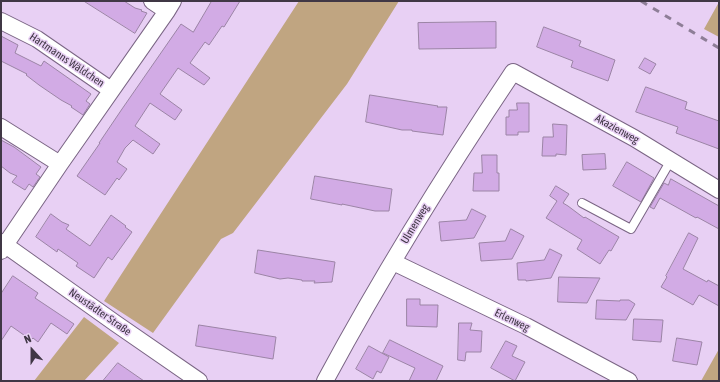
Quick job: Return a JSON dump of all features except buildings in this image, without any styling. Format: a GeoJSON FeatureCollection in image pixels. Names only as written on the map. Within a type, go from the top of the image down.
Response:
{"type":"FeatureCollection","features":[{"type":"Feature","properties":{"kind":"street","name":"Hartmanns Wäldchen"},"geometry":{"type":"LineString","coordinates":[[2,246],[170,6],[152,1]]}},
{"type":"Feature","properties":{"kind":"street","name":"Hartmanns Wäldchen"},"geometry":{"type":"LineString","coordinates":[[1,21],[37,39],[112,90]]}},
{"type":"Feature","properties":{"kind":"street","name":"Akazienweg"},"geometry":{"type":"LineString","coordinates":[[513,72],[634,138],[719,190]]}},
{"type":"Feature","properties":{"kind":"street","name":"Ulmenweg"},"geometry":{"type":"LineString","coordinates":[[330,379],[339,354],[393,262],[485,113],[513,72]]}},
{"type":"Feature","properties":{"kind":"street"},"geometry":{"type":"LineString","coordinates":[[1,127],[60,164]]}},
{"type":"Feature","properties":{"kind":"street","name":"Neustädter Straße"},"geometry":{"type":"LineString","coordinates":[[2,246],[199,381]]}},
{"type":"Feature","properties":{"kind":"street","name":"Erlenweg"},"geometry":{"type":"LineString","coordinates":[[393,262],[526,326],[629,381]]}},
{"type":"Feature","properties":{"kind":"lane"},"geometry":{"type":"LineString","coordinates":[[582,203],[631,230],[671,160]]}},
{"type":"Feature","properties":{"kind":"shaded area"},"geometry":{"type":"Polygon","coordinates":[[[299,1],[399,1],[347,84],[233,233],[221,239],[153,333],[104,301],[299,1]]]}},
{"type":"Feature","properties":{"kind":"shaded area"},"geometry":{"type":"Polygon","coordinates":[[[719,2],[719,37],[704,29],[719,2]]]}},
{"type":"Feature","properties":{"kind":"shaded area"},"geometry":{"type":"Polygon","coordinates":[[[84,317],[119,343],[84,381],[34,381],[84,317]]]}},
{"type":"Feature","properties":{"kind":"shaded area"},"geometry":{"type":"Polygon","coordinates":[[[719,349],[719,381],[701,381],[719,349]]]}},
{"type":"Feature","properties":{"kind":"railway"},"geometry":{"type":"LineString","coordinates":[[641,1],[719,48]]}}]}
